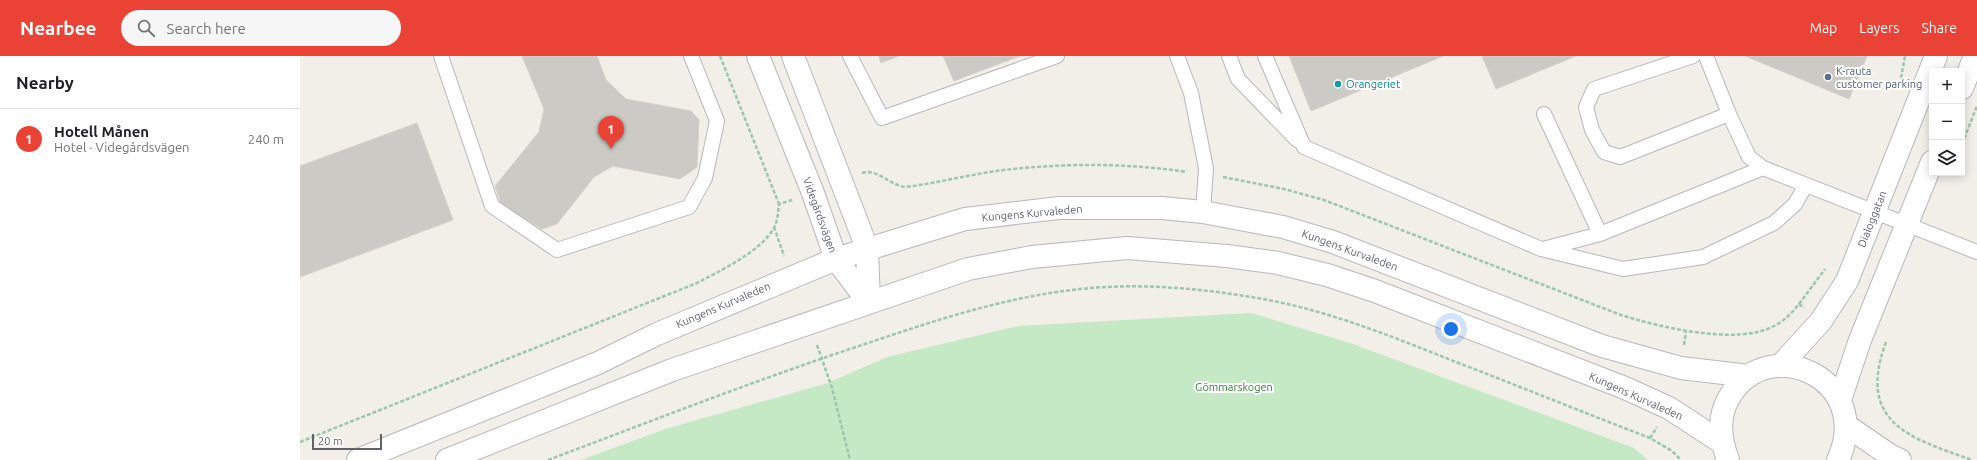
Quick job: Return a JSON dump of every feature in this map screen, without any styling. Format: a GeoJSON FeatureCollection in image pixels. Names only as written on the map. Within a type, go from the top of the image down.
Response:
{"type":"FeatureCollection","features":[{"type":"Feature","properties":{"kind":"street","name":"Videgårdsvägen"},"geometry":{"type":"LineString","coordinates":[[758,56],[813,193],[836,259],[869,302]]}},
{"type":"Feature","properties":{"kind":"street"},"geometry":{"type":"LineString","coordinates":[[793,56],[867,248],[869,302]]}},
{"type":"Feature","properties":{"kind":"street","name":"Dialoggatan"},"geometry":{"type":"LineString","coordinates":[[1780,366],[1821,321],[1835,302],[1847,281],[1936,56]]}},
{"type":"Feature","properties":{"kind":"street"},"geometry":{"type":"LineString","coordinates":[[1965,81],[1975,56]]}},
{"type":"Feature","properties":{"kind":"street"},"geometry":{"type":"LineString","coordinates":[[1840,400],[1860,340],[1929,169]]}},
{"type":"Feature","properties":{"kind":"street","name":"Kungens Kurvaleden"},"geometry":{"type":"LineString","coordinates":[[358,460],[598,363],[657,334],[836,259],[867,248],[965,219],[1059,208],[1111,207],[1203,212],[1283,227],[1333,242],[1602,346],[1682,368],[1749,376]]}},
{"type":"Feature","properties":{"kind":"street","name":"Kungens Kurvaleden"},"geometry":{"type":"LineString","coordinates":[[447,460],[672,370],[968,269],[1032,257],[1128,248],[1227,256],[1278,263],[1327,275],[1375,291],[1625,388],[1669,408],[1725,451]]}},
{"type":"Feature","properties":{"kind":"street"},"geometry":{"type":"LineString","coordinates":[[1725,451],[1720,423],[1725,405],[1735,388],[1749,376],[1764,369],[1780,366],[1798,367],[1815,374],[1830,386],[1840,400],[1847,426],[1845,446],[1838,460]]}},
{"type":"Feature","properties":{"kind":"street"},"geometry":{"type":"LineString","coordinates":[[1847,426],[1890,456],[1900,460]]}},
{"type":"Feature","properties":{"kind":"lane"},"geometry":{"type":"LineString","coordinates":[[441,56],[492,206],[557,250],[689,207],[705,178],[717,121],[691,56]]}},
{"type":"Feature","properties":{"kind":"lane"},"geometry":{"type":"LineString","coordinates":[[850,56],[882,118],[1057,56]]}},
{"type":"Feature","properties":{"kind":"lane"},"geometry":{"type":"LineString","coordinates":[[1177,56],[1191,93],[1206,168],[1203,212]]}},
{"type":"Feature","properties":{"kind":"lane"},"geometry":{"type":"LineString","coordinates":[[1229,56],[1238,79],[1304,147],[1541,249],[1623,269],[1703,257],[1774,223],[1794,204],[1806,185]]}},
{"type":"Feature","properties":{"kind":"lane"},"geometry":{"type":"LineString","coordinates":[[1265,56],[1304,147]]}},
{"type":"Feature","properties":{"kind":"lane"},"geometry":{"type":"LineString","coordinates":[[1693,56],[1594,89],[1586,107],[1592,130],[1604,152],[1620,157],[1729,114]]}},
{"type":"Feature","properties":{"kind":"lane"},"geometry":{"type":"LineString","coordinates":[[1706,56],[1729,114],[1749,156],[1763,168],[1976,250]]}},
{"type":"Feature","properties":{"kind":"lane"},"geometry":{"type":"LineString","coordinates":[[1544,114],[1600,234]]}},
{"type":"Feature","properties":{"kind":"lane"},"geometry":{"type":"LineString","coordinates":[[1541,249],[1600,234],[1763,168]]}},
{"type":"Feature","properties":{"kind":"path"},"geometry":{"type":"LineString","coordinates":[[720,56],[778,204]]}},
{"type":"Feature","properties":{"kind":"path"},"geometry":{"type":"LineString","coordinates":[[1964,140],[1977,106]]}},
{"type":"Feature","properties":{"kind":"path"},"geometry":{"type":"LineString","coordinates":[[548,460],[821,358],[950,315],[992,304],[1066,291],[1117,288],[1158,288],[1218,292],[1264,299],[1317,312],[1370,328],[1650,438],[1672,452],[1681,460]]}},
{"type":"Feature","properties":{"kind":"path"},"geometry":{"type":"LineString","coordinates":[[1885,346],[1879,366],[1878,385],[1880,403],[1890,421],[1907,434],[1972,460]]}},
{"type":"Feature","properties":{"kind":"path"},"geometry":{"type":"LineString","coordinates":[[821,358],[832,388],[850,460]]}},
{"type":"Feature","properties":{"kind":"green space","name":"Gömmarskogen"},"geometry":{"type":"Polygon","coordinates":[[[1251,313],[1350,343],[1634,448],[1648,460],[581,460],[665,429],[828,383],[887,357],[1018,326],[1251,313]]]}},
{"type":"Feature","properties":{"kind":"building"},"geometry":{"type":"Polygon","coordinates":[[[522,56],[597,56],[606,80],[626,99],[691,111],[699,120],[697,167],[680,179],[613,166],[594,177],[557,224],[542,229],[501,204],[495,186],[539,132],[544,109],[522,56]]]}},
{"type":"Feature","properties":{"kind":"building"},"geometry":{"type":"Polygon","coordinates":[[[879,56],[899,56],[881,63],[879,56]]]}},
{"type":"Feature","properties":{"kind":"building"},"geometry":{"type":"Polygon","coordinates":[[[943,56],[1020,56],[954,81],[943,56]]]}},
{"type":"Feature","properties":{"kind":"building","name":"Orangeriet"},"geometry":{"type":"Polygon","coordinates":[[[1289,56],[1443,56],[1311,111],[1289,56]]]}},
{"type":"Feature","properties":{"kind":"building"},"geometry":{"type":"Polygon","coordinates":[[[1482,56],[1576,56],[1496,89],[1482,56]]]}},
{"type":"Feature","properties":{"kind":"building","name":"K-rauta customer parking"},"geometry":{"type":"Polygon","coordinates":[[[1745,56],[1867,56],[1849,99],[1745,56]]]}},
{"type":"Feature","properties":{"kind":"building"},"geometry":{"type":"Polygon","coordinates":[[[417,123],[453,220],[300,277],[300,166],[417,123]]]}},
{"type":"Feature","properties":{"kind":"place","name":"K-rauta customer parking"},"geometry":{"type":"Point","coordinates":[1828,77]}},
{"type":"Feature","properties":{"kind":"place","name":"Orangeriet"},"geometry":{"type":"Point","coordinates":[1338,84]}},
{"type":"Feature","properties":{"kind":"place","name":"Hotell Månen"},"geometry":{"type":"Point","coordinates":[611,149]}}]}
